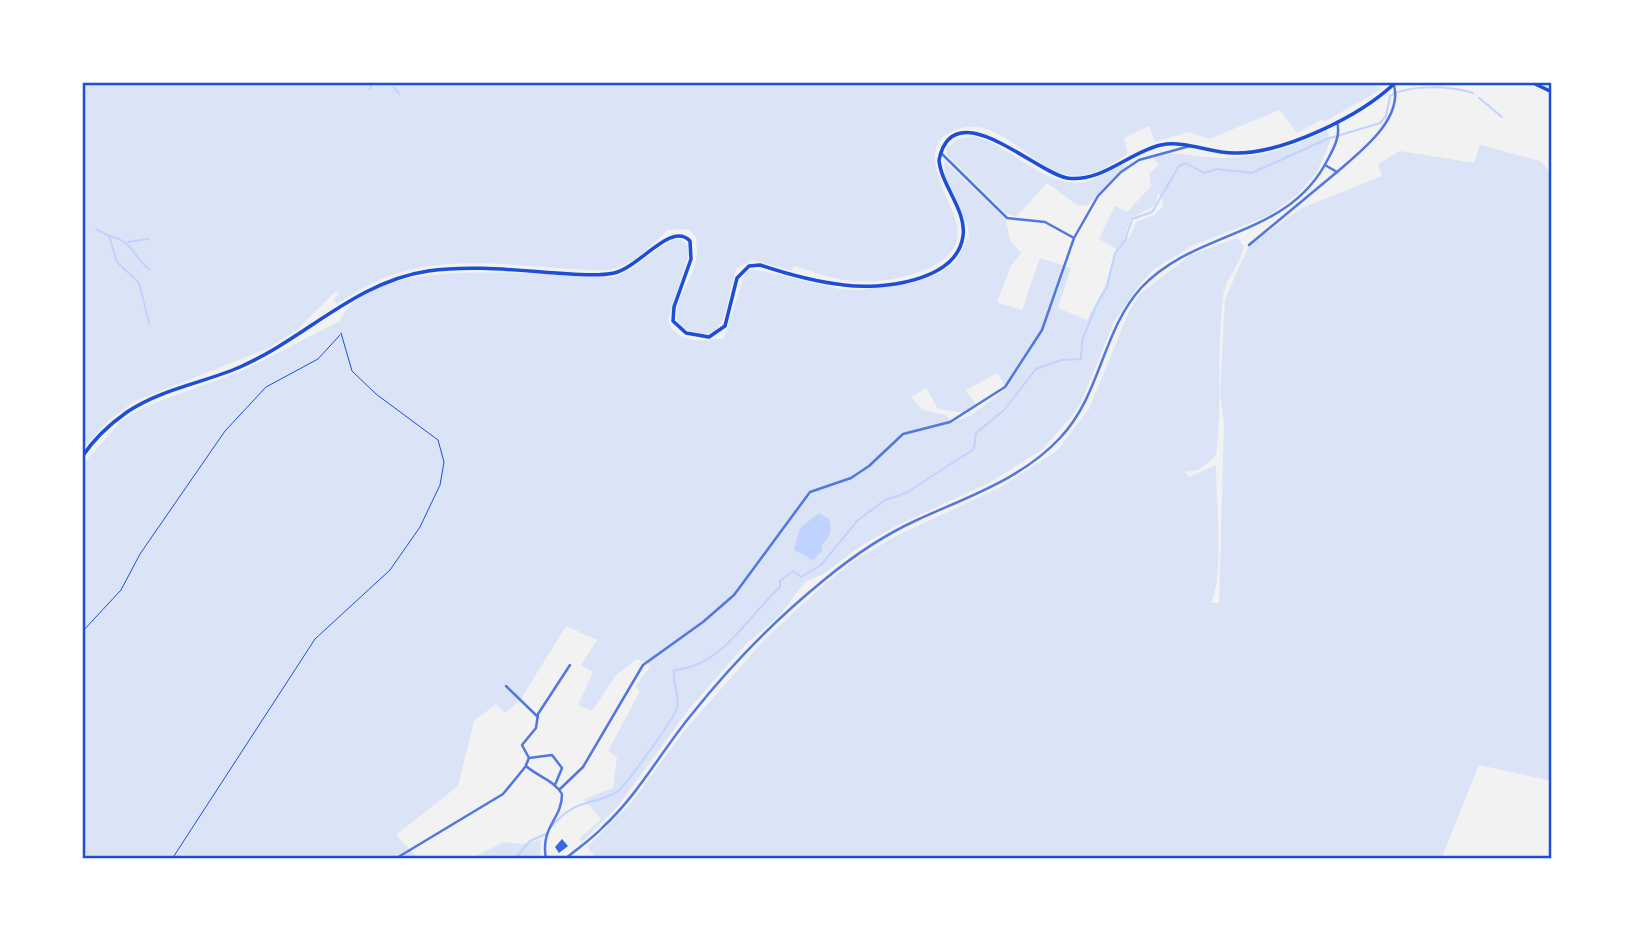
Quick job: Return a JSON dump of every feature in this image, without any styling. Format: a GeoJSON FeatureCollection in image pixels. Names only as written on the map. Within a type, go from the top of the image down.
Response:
{"type":"FeatureCollection","features":[{"type":"Feature","properties":{"kind":"main road"},"geometry":{"type":"LineString","coordinates":[[1531,82],[1552,92]]}},
{"type":"Feature","properties":{"kind":"main road"},"geometry":{"type":"LineString","coordinates":[[82,457],[114,422],[141,404],[240,367],[276,348],[354,297],[403,276],[459,268],[613,273],[641,261],[667,238],[678,234],[690,241],[692,254],[674,307],[673,321],[686,333],[706,337],[718,334],[725,326],[737,278],[749,266],[760,265],[853,286],[880,285],[925,275],[940,268],[952,258],[964,235],[962,221],[941,171],[940,153],[950,139],[974,133],[1004,144],[1053,174],[1077,178],[1094,175],[1156,146],[1190,146],[1215,152],[1263,152],[1303,139],[1337,123],[1395,85]]}},
{"type":"Feature","properties":{"kind":"street"},"geometry":{"type":"LineString","coordinates":[[1249,245],[1366,148],[1387,120],[1395,96],[1395,85]]}},
{"type":"Feature","properties":{"kind":"street"},"geometry":{"type":"LineString","coordinates":[[565,859],[604,827],[728,673],[821,583],[890,534],[997,484],[1033,463],[1053,446],[1083,408],[1119,323],[1128,306],[1150,279],[1186,254],[1280,213],[1303,194],[1325,165],[1336,140],[1337,123]]}},
{"type":"Feature","properties":{"kind":"street"},"geometry":{"type":"LineString","coordinates":[[560,789],[583,767],[643,665],[703,622],[734,595],[810,492],[850,478],[869,466],[903,434],[950,422],[1005,387],[1042,330],[1074,238],[1093,202],[1121,172],[1151,155],[1190,146]]}},
{"type":"Feature","properties":{"kind":"street"},"geometry":{"type":"LineString","coordinates":[[940,153],[1007,218],[1045,222],[1074,238]]}},
{"type":"Feature","properties":{"kind":"street"},"geometry":{"type":"LineString","coordinates":[[1325,165],[1338,172]]}},
{"type":"Feature","properties":{"kind":"street"},"geometry":{"type":"LineString","coordinates":[[529,758],[521,746],[536,728],[538,717],[570,665]]}},
{"type":"Feature","properties":{"kind":"street"},"geometry":{"type":"LineString","coordinates":[[506,686],[538,717]]}},
{"type":"Feature","properties":{"kind":"street"},"geometry":{"type":"LineString","coordinates":[[529,758],[548,753],[558,760],[562,768],[555,785]]}},
{"type":"Feature","properties":{"kind":"street"},"geometry":{"type":"LineString","coordinates":[[395,859],[503,794],[526,766],[529,758]]}},
{"type":"Feature","properties":{"kind":"street"},"geometry":{"type":"LineString","coordinates":[[526,766],[560,789],[561,804],[548,826],[544,841],[546,859]]}},
{"type":"Feature","properties":{"kind":"path"},"geometry":{"type":"LineString","coordinates":[[82,632],[121,590],[140,554],[225,431],[266,387],[318,359],[341,333],[352,371],[376,394],[433,434],[443,449],[440,485],[420,527],[390,570],[315,639],[172,859]]}},
{"type":"Feature","properties":{"kind":"shaded area"},"geometry":{"type":"Polygon","coordinates":[[[82,82],[1370,82],[1382,89],[1324,122],[1323,119],[1297,133],[1280,110],[1209,139],[1189,132],[1155,142],[1149,126],[1124,138],[1128,154],[1103,169],[1086,175],[1068,175],[1052,169],[990,130],[973,127],[955,130],[941,139],[935,151],[935,165],[957,224],[958,235],[953,248],[944,259],[914,274],[880,281],[836,279],[794,266],[791,271],[753,260],[737,268],[723,319],[717,328],[709,333],[696,333],[679,326],[677,317],[679,300],[697,257],[696,237],[689,229],[667,230],[635,259],[610,270],[471,263],[416,269],[389,276],[336,304],[334,299],[339,294],[336,291],[298,329],[267,349],[135,401],[108,421],[82,450],[82,82]]]}},
{"type":"Feature","properties":{"kind":"shaded area"},"geometry":{"type":"Polygon","coordinates":[[[1327,130],[1330,142],[1317,172],[1298,194],[1268,216],[1192,246],[1154,269],[1137,288],[1114,322],[1079,407],[1043,449],[989,483],[900,524],[862,545],[822,575],[806,581],[779,616],[745,645],[689,709],[618,806],[582,842],[579,839],[601,819],[584,799],[613,788],[617,757],[608,751],[640,691],[635,687],[651,665],[637,659],[616,675],[592,711],[578,705],[593,672],[581,665],[597,640],[566,626],[521,699],[505,713],[496,704],[474,721],[458,786],[396,835],[419,859],[82,859],[82,465],[122,420],[144,407],[244,370],[340,321],[358,299],[387,284],[424,276],[508,273],[615,277],[666,244],[681,239],[687,245],[689,254],[668,320],[677,334],[691,340],[724,338],[745,273],[753,269],[840,289],[859,290],[911,283],[940,273],[956,261],[969,236],[967,224],[945,179],[944,160],[1006,220],[1010,240],[1021,253],[1011,266],[997,302],[1022,310],[1040,258],[1071,268],[1058,308],[1087,320],[1105,286],[1116,249],[1099,239],[1115,206],[1127,212],[1151,186],[1149,173],[1159,165],[1152,157],[1173,154],[1238,157],[1268,153],[1327,130]],[[1158,194],[1155,205],[1130,219],[1124,238],[1130,237],[1136,222],[1154,215],[1163,206],[1162,195],[1158,194]],[[997,373],[966,390],[976,405],[964,413],[938,409],[926,388],[911,397],[923,410],[946,415],[951,422],[970,416],[1007,388],[997,373]]]}},
{"type":"Feature","properties":{"kind":"shaded area"},"geometry":{"type":"Polygon","coordinates":[[[974,136],[1055,179],[1070,182],[1090,181],[1128,164],[1087,206],[1077,205],[1047,183],[1016,217],[1006,213],[947,155],[946,149],[957,139],[974,136]]]}},
{"type":"Feature","properties":{"kind":"shaded area"},"geometry":{"type":"Polygon","coordinates":[[[1480,145],[1540,161],[1552,174],[1552,781],[1479,765],[1441,859],[597,859],[587,847],[632,802],[684,731],[764,640],[826,583],[852,562],[896,536],[1001,487],[1057,451],[1089,409],[1128,314],[1140,294],[1190,255],[1237,238],[1244,246],[1224,290],[1221,317],[1216,456],[1199,470],[1185,472],[1189,477],[1216,465],[1218,557],[1215,591],[1211,603],[1219,603],[1224,423],[1220,394],[1225,299],[1249,245],[1302,208],[1382,176],[1378,164],[1400,151],[1474,163],[1480,145]]]}},
{"type":"Feature","properties":{"kind":"shaded area"},"geometry":{"type":"Polygon","coordinates":[[[541,840],[540,859],[470,859],[504,842],[522,844],[541,840]]]}},
{"type":"Feature","properties":{"kind":"water"},"geometry":{"type":"Polygon","coordinates":[[[819,513],[829,519],[830,530],[822,545],[822,551],[813,560],[794,550],[800,528],[819,513]]]}},
{"type":"Feature","properties":{"kind":"building"},"geometry":{"type":"Polygon","coordinates":[[[562,839],[568,846],[559,853],[555,847],[562,839]]]}},
{"type":"Feature","properties":{"kind":"waterway"},"geometry":{"type":"LineString","coordinates":[[370,89],[372,83]]}},
{"type":"Feature","properties":{"kind":"waterway"},"geometry":{"type":"LineString","coordinates":[[394,87],[399,94]]}},
{"type":"Feature","properties":{"kind":"waterway"},"geometry":{"type":"LineString","coordinates":[[551,827],[568,811],[617,792],[629,778],[677,708],[674,670],[691,667],[720,650],[780,587],[780,581],[793,571],[801,577],[821,565],[858,520],[885,500],[906,493],[974,449],[976,433],[1004,410],[1036,369],[1062,360],[1081,359],[1082,341],[1107,287],[1115,253],[1125,240],[1132,219],[1152,212],[1179,166],[1186,163],[1204,173],[1217,169],[1252,173],[1327,139],[1380,123],[1386,116],[1390,96],[1398,92],[1431,87],[1473,93]]}},
{"type":"Feature","properties":{"kind":"waterway"},"geometry":{"type":"LineString","coordinates":[[1479,98],[1502,117]]}},
{"type":"Feature","properties":{"kind":"waterway"},"geometry":{"type":"LineString","coordinates":[[96,229],[109,236],[117,262],[139,283],[149,323]]}},
{"type":"Feature","properties":{"kind":"waterway"},"geometry":{"type":"LineString","coordinates":[[110,236],[129,246],[150,270]]}},
{"type":"Feature","properties":{"kind":"waterway"},"geometry":{"type":"LineString","coordinates":[[128,242],[148,239]]}},
{"type":"Feature","properties":{"kind":"waterway"},"geometry":{"type":"LineString","coordinates":[[515,859],[530,841],[546,834]]}}]}
